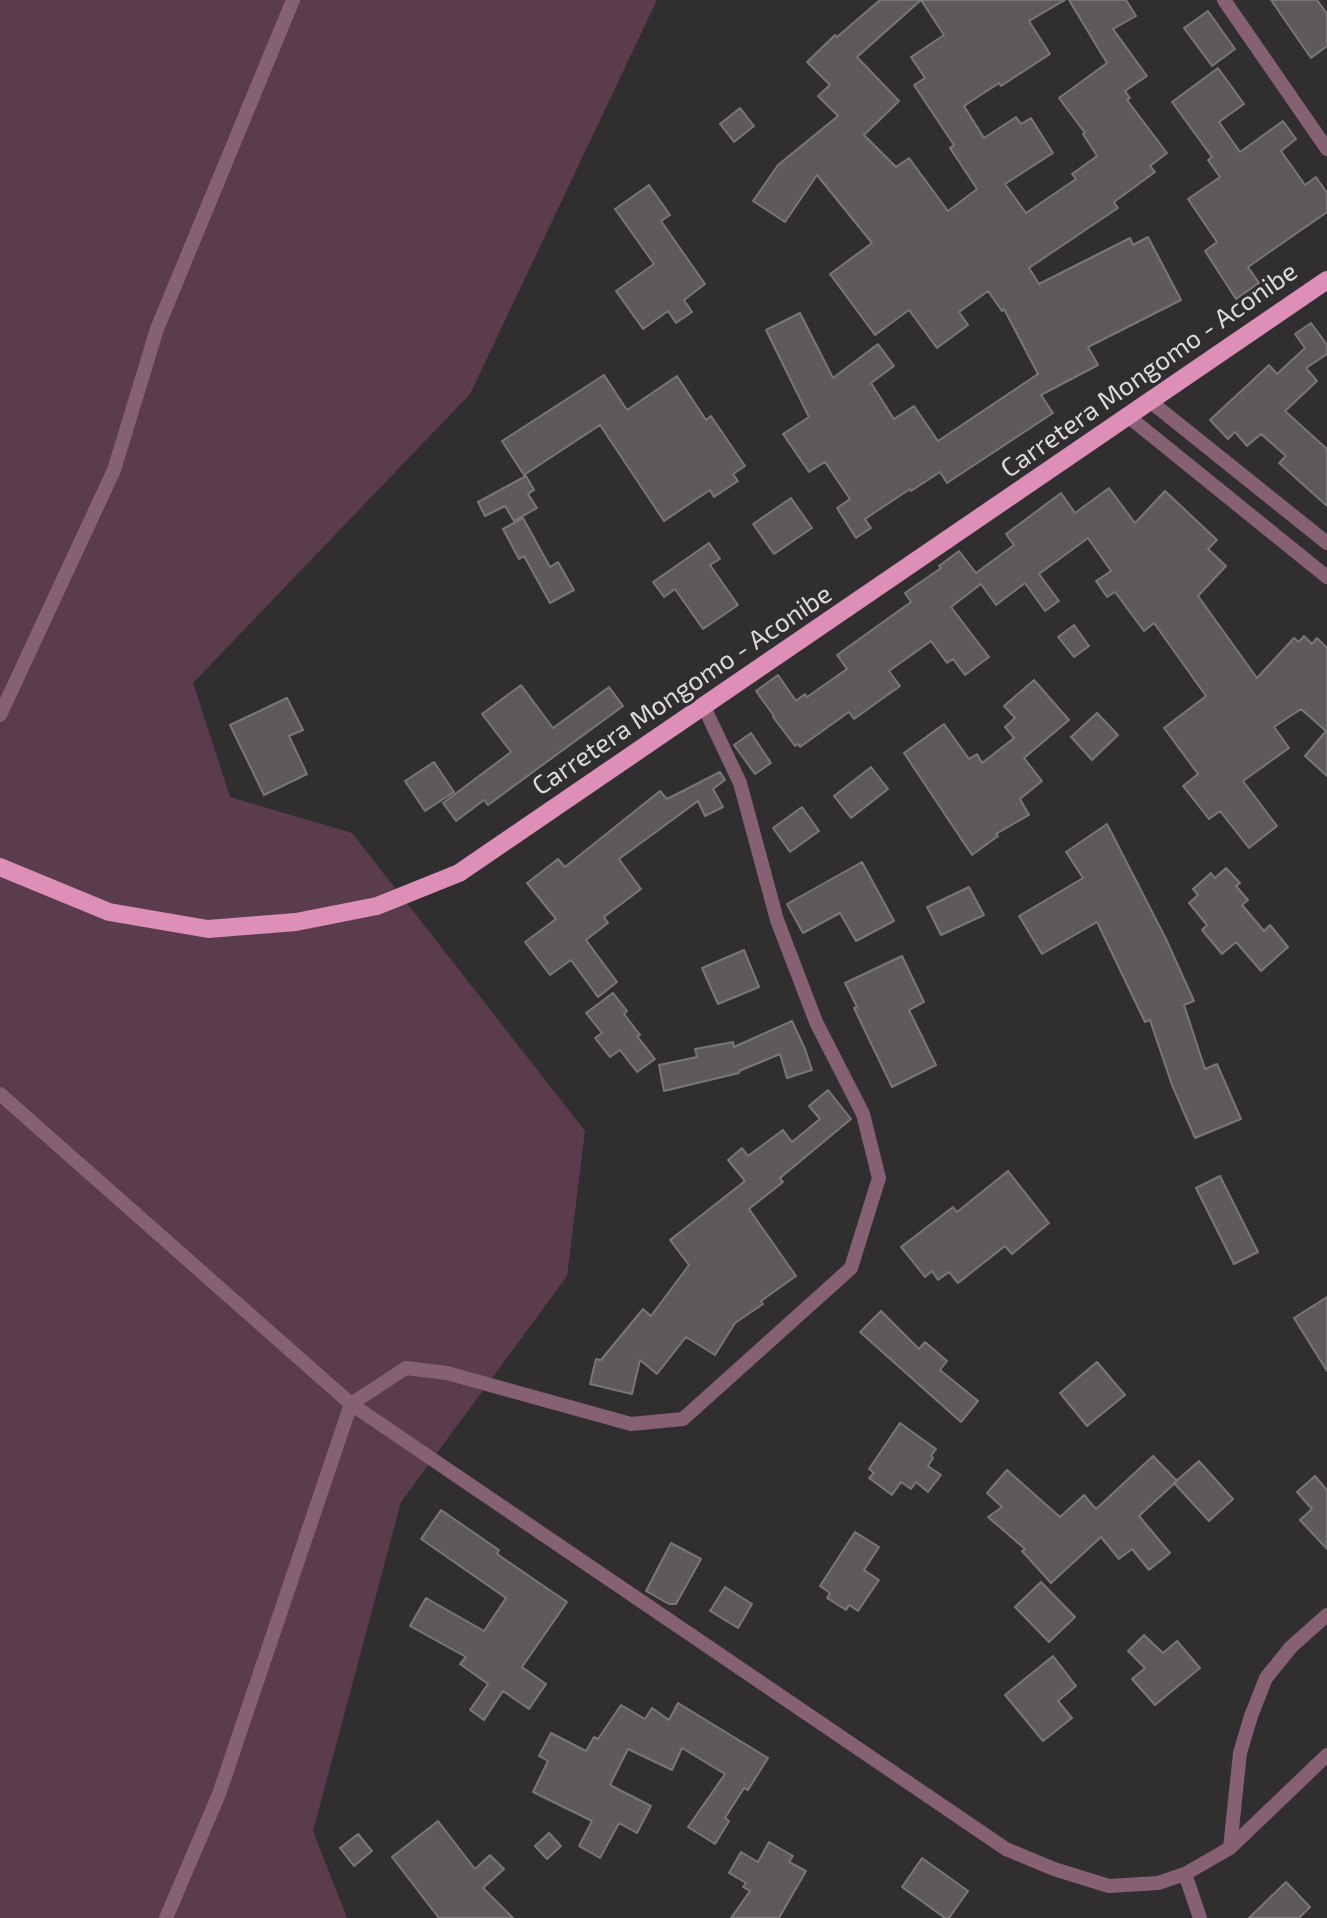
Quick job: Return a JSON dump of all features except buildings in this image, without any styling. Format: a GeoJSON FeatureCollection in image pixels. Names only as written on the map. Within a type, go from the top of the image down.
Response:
{"type":"FeatureCollection","features":[{"type":"Feature","properties":{"kind":"main road","name":"Carretera Mongomo - Aconibe"},"geometry":{"type":"LineString","coordinates":[[0,867],[109,912],[208,929],[296,922],[377,906],[459,873],[1327,280]]}},
{"type":"Feature","properties":{"kind":"street"},"geometry":{"type":"LineString","coordinates":[[0,715],[114,470],[157,329],[293,0]]}},
{"type":"Feature","properties":{"kind":"street"},"geometry":{"type":"LineString","coordinates":[[1224,0],[1327,149]]}},
{"type":"Feature","properties":{"kind":"street"},"geometry":{"type":"LineString","coordinates":[[1152,402],[1327,543]]}},
{"type":"Feature","properties":{"kind":"street"},"geometry":{"type":"LineString","coordinates":[[1129,417],[1327,577]]}},
{"type":"Feature","properties":{"kind":"street"},"geometry":{"type":"LineString","coordinates":[[166,1918],[219,1794],[351,1404],[406,1368],[447,1373],[631,1424],[683,1419],[851,1268],[879,1178],[863,1114],[816,1022],[777,920],[740,783],[704,707]]}},
{"type":"Feature","properties":{"kind":"street"},"geometry":{"type":"LineString","coordinates":[[0,1094],[351,1404],[1006,1849],[1054,1869],[1109,1886],[1158,1883],[1185,1874],[1230,1849],[1327,1755]]}},
{"type":"Feature","properties":{"kind":"street"},"geometry":{"type":"LineString","coordinates":[[1230,1849],[1240,1753],[1266,1678],[1291,1647],[1327,1615]]}},
{"type":"Feature","properties":{"kind":"street"},"geometry":{"type":"LineString","coordinates":[[1185,1874],[1200,1918]]}},
{"type":"Feature","properties":{"kind":"shaded area"},"geometry":{"type":"Polygon","coordinates":[[[0,0],[657,0],[470,394],[193,683],[230,797],[352,833],[585,1131],[567,1276],[401,1502],[313,1831],[347,1918],[0,1918],[0,0]]]}}]}
